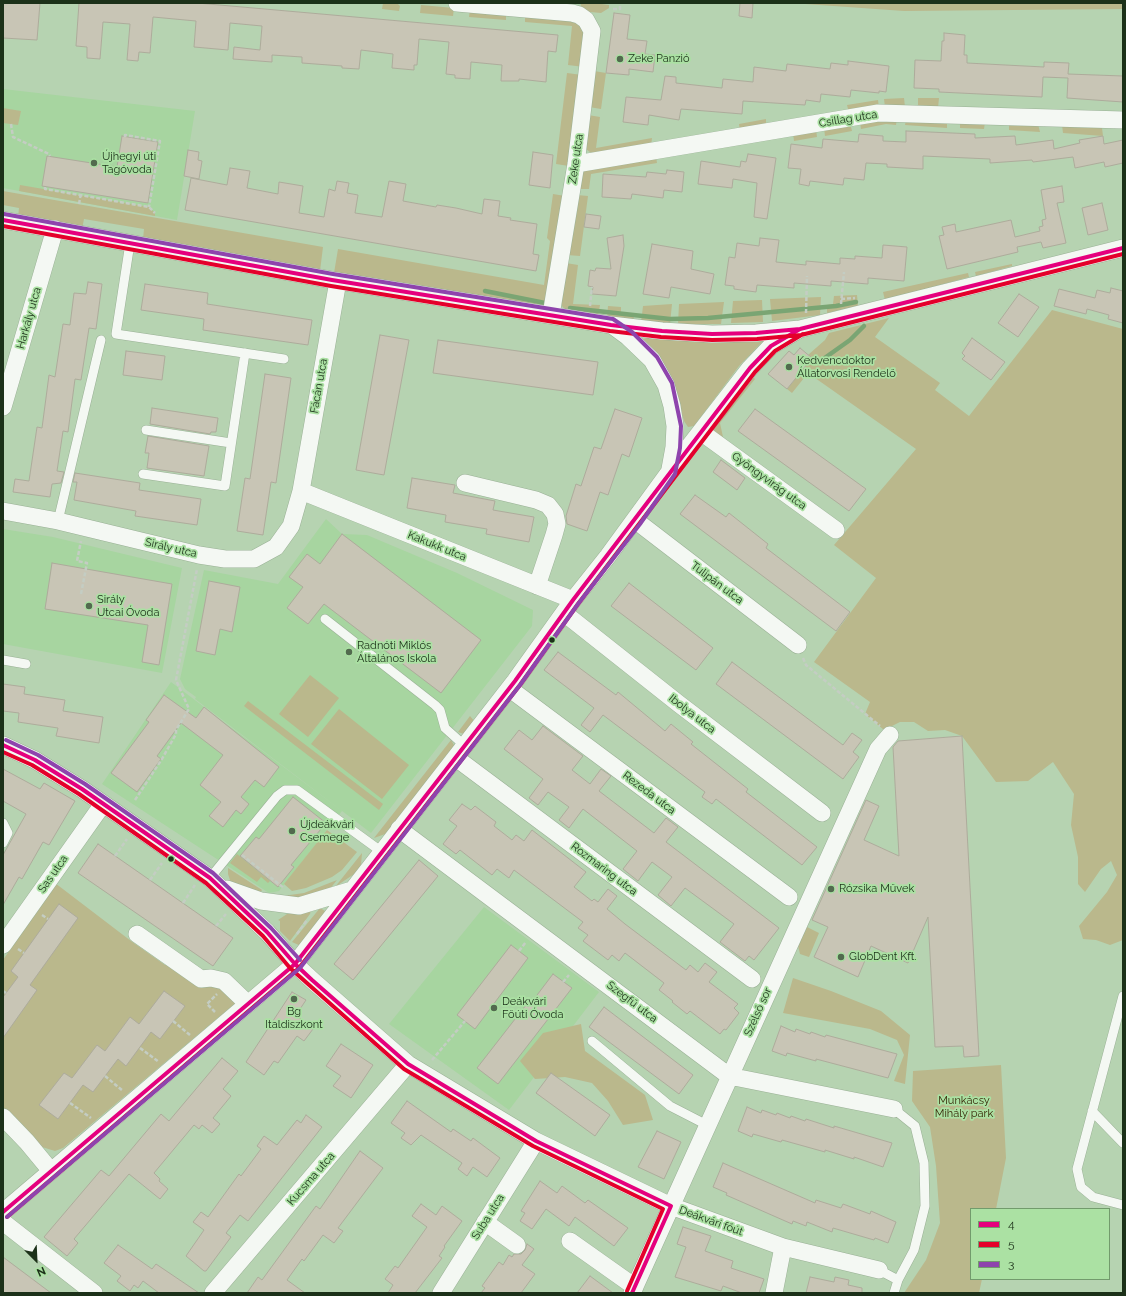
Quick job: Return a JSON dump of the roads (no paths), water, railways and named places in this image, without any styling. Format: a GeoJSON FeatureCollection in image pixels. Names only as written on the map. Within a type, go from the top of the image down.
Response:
{"type":"FeatureCollection","features":[{"type":"Feature","properties":{"kind":"street","name":"Zeke utca"},"geometry":{"type":"LineString","coordinates":[[457,3],[572,13],[580,15],[586,20],[592,31],[576,164],[551,315]]}},
{"type":"Feature","properties":{"kind":"street","name":"Csillag utca"},"geometry":{"type":"LineString","coordinates":[[576,164],[878,113],[1123,120]]}},
{"type":"Feature","properties":{"kind":"street"},"geometry":{"type":"LineString","coordinates":[[3,220],[338,281],[611,325],[662,331],[712,334],[756,333],[1123,248]]}},
{"type":"Feature","properties":{"kind":"street","name":"Harkály utca"},"geometry":{"type":"LineString","coordinates":[[3,407],[55,229]]}},
{"type":"Feature","properties":{"kind":"street","name":"Fácán utca"},"geometry":{"type":"LineString","coordinates":[[301,491],[338,281]]}},
{"type":"Feature","properties":{"kind":"street"},"geometry":{"type":"LineString","coordinates":[[3,1212],[295,964],[399,829],[510,689],[569,606],[635,520],[670,471],[758,358],[803,321]]}},
{"type":"Feature","properties":{"kind":"street"},"geometry":{"type":"LineString","coordinates":[[611,325],[628,337],[652,360],[666,385],[672,406],[675,426],[674,447],[670,471]]}},
{"type":"Feature","properties":{"kind":"street","name":"Gyöngyvirág utca"},"geometry":{"type":"LineString","coordinates":[[701,432],[836,530]]}},
{"type":"Feature","properties":{"kind":"street"},"geometry":{"type":"LineString","coordinates":[[465,483],[536,500],[548,505],[555,514],[556,524],[554,535],[537,586]]}},
{"type":"Feature","properties":{"kind":"street","name":"Sirály utca"},"geometry":{"type":"LineString","coordinates":[[3,511],[58,521],[199,555],[224,559],[254,560],[276,547],[291,526],[301,491]]}},
{"type":"Feature","properties":{"kind":"street","name":"Kakukk utca"},"geometry":{"type":"LineString","coordinates":[[301,491],[537,586],[569,606]]}},
{"type":"Feature","properties":{"kind":"street","name":"Tulipán utca"},"geometry":{"type":"LineString","coordinates":[[635,520],[798,644]]}},
{"type":"Feature","properties":{"kind":"street","name":"Ibolya utca"},"geometry":{"type":"LineString","coordinates":[[569,606],[679,704],[822,812]]}},
{"type":"Feature","properties":{"kind":"street","name":"Rezeda utca"},"geometry":{"type":"LineString","coordinates":[[510,689],[789,897]]}},
{"type":"Feature","properties":{"kind":"street","name":"Szélső sor"},"geometry":{"type":"LineString","coordinates":[[634,1290],[729,1076],[878,749],[890,734]]}},
{"type":"Feature","properties":{"kind":"street","name":"Deákvári főút"},"geometry":{"type":"LineString","coordinates":[[3,745],[36,760],[103,804],[210,882],[267,932],[295,964],[415,1068],[536,1141],[671,1206],[783,1247],[879,1270]]}},
{"type":"Feature","properties":{"kind":"street","name":"Rozmaring utca"},"geometry":{"type":"LineString","coordinates":[[461,752],[752,979]]}},
{"type":"Feature","properties":{"kind":"street","name":"Sas utca"},"geometry":{"type":"LineString","coordinates":[[3,945],[103,804]]}},
{"type":"Feature","properties":{"kind":"street","name":"Szegfű utca"},"geometry":{"type":"LineString","coordinates":[[399,829],[729,1076],[894,1109]]}},
{"type":"Feature","properties":{"kind":"street","name":"Deákvári főút"},"geometry":{"type":"LineString","coordinates":[[210,882],[256,899],[282,905],[299,906],[352,890]]}},
{"type":"Feature","properties":{"kind":"street"},"geometry":{"type":"LineString","coordinates":[[267,932],[270,915],[274,910],[282,905]]}},
{"type":"Feature","properties":{"kind":"street"},"geometry":{"type":"LineString","coordinates":[[137,934],[201,978],[211,978],[224,981],[248,1004]]}},
{"type":"Feature","properties":{"kind":"street","name":"Kucsma utca"},"geometry":{"type":"LineString","coordinates":[[213,1293],[415,1068]]}},
{"type":"Feature","properties":{"kind":"street"},"geometry":{"type":"LineString","coordinates":[[3,1117],[28,1142],[51,1171]]}},
{"type":"Feature","properties":{"kind":"street","name":"Suba utca"},"geometry":{"type":"LineString","coordinates":[[441,1293],[536,1141]]}},
{"type":"Feature","properties":{"kind":"street"},"geometry":{"type":"LineString","coordinates":[[3,1222],[94,1293]]}},
{"type":"Feature","properties":{"kind":"street"},"geometry":{"type":"LineString","coordinates":[[485,1222],[517,1245]]}},
{"type":"Feature","properties":{"kind":"street"},"geometry":{"type":"LineString","coordinates":[[570,1240],[634,1290]]}},
{"type":"Feature","properties":{"kind":"street"},"geometry":{"type":"LineString","coordinates":[[774,1293],[783,1247]]}},
{"type":"Feature","properties":{"kind":"lane"},"geometry":{"type":"LineString","coordinates":[[130,243],[116,334],[284,359]]}},
{"type":"Feature","properties":{"kind":"lane"},"geometry":{"type":"LineString","coordinates":[[58,521],[101,340]]}},
{"type":"Feature","properties":{"kind":"lane"},"geometry":{"type":"LineString","coordinates":[[143,474],[225,486],[245,353]]}},
{"type":"Feature","properties":{"kind":"lane"},"geometry":{"type":"LineString","coordinates":[[146,430],[231,443]]}},
{"type":"Feature","properties":{"kind":"lane"},"geometry":{"type":"LineString","coordinates":[[325,619],[435,705],[440,710],[445,728],[461,752]]}},
{"type":"Feature","properties":{"kind":"lane"},"geometry":{"type":"LineString","coordinates":[[3,660],[26,664]]}},
{"type":"Feature","properties":{"kind":"lane"},"geometry":{"type":"LineString","coordinates":[[210,882],[234,849],[277,796],[285,790],[297,790],[382,852]]}},
{"type":"Feature","properties":{"kind":"lane"},"geometry":{"type":"LineString","coordinates":[[3,823],[8,833],[3,843]]}},
{"type":"Feature","properties":{"kind":"lane"},"geometry":{"type":"LineString","coordinates":[[1123,996],[1077,1169],[1081,1187],[1092,1197],[1123,1205]]}},
{"type":"Feature","properties":{"kind":"lane"},"geometry":{"type":"LineString","coordinates":[[592,1041],[670,1106],[708,1125]]}},
{"type":"Feature","properties":{"kind":"lane"},"geometry":{"type":"LineString","coordinates":[[894,1109],[915,1126],[924,1163],[925,1206],[914,1250],[898,1280],[894,1293]]}},
{"type":"Feature","properties":{"kind":"lane"},"geometry":{"type":"LineString","coordinates":[[1092,1111],[1123,1143]]}},
{"type":"Feature","properties":{"kind":"lane"},"geometry":{"type":"LineString","coordinates":[[879,1270],[898,1280]]}},
{"type":"Feature","properties":{"kind":"waterway"},"geometry":{"type":"LineString","coordinates":[[485,291],[545,303]]}},
{"type":"Feature","properties":{"kind":"waterway"},"geometry":{"type":"LineString","coordinates":[[570,308],[670,319],[708,318],[836,306],[856,302]]}},
{"type":"Feature","properties":{"kind":"waterway"},"geometry":{"type":"LineString","coordinates":[[819,362],[850,340],[864,326]]}},
{"type":"Feature","properties":{"kind":"place","name":"Zeke Panzió"},"geometry":{"type":"Point","coordinates":[620,59]}},
{"type":"Feature","properties":{"kind":"place","name":"Újhegyi úti Tagóvoda"},"geometry":{"type":"Point","coordinates":[94,163]}},
{"type":"Feature","properties":{"kind":"place","name":"Kedvencdoktor Állatorvosi Rendelő"},"geometry":{"type":"Point","coordinates":[789,367]}},
{"type":"Feature","properties":{"kind":"place","name":"Sirály Utcai Óvoda"},"geometry":{"type":"Point","coordinates":[89,606]}},
{"type":"Feature","properties":{"kind":"place","name":"Radnóti Miklós Általános Iskola"},"geometry":{"type":"Point","coordinates":[349,652]}},
{"type":"Feature","properties":{"kind":"place","name":"Újdeákvári Csemege"},"geometry":{"type":"Point","coordinates":[292,831]}},
{"type":"Feature","properties":{"kind":"place","name":"Rózsika Művek"},"geometry":{"type":"Point","coordinates":[831,889]}},
{"type":"Feature","properties":{"kind":"place","name":"GlobDent Kft."},"geometry":{"type":"Point","coordinates":[841,957]}},
{"type":"Feature","properties":{"kind":"place","name":"Bg Italdiszkont"},"geometry":{"type":"Point","coordinates":[294,999]}},
{"type":"Feature","properties":{"kind":"place","name":"Deákvári Főúti Óvoda"},"geometry":{"type":"Point","coordinates":[494,1008]}},
{"type":"Feature","properties":{"kind":"park label","name":"Munkácsy Mihály park"},"geometry":{"type":"Point","coordinates":[964,1107]}}]}
